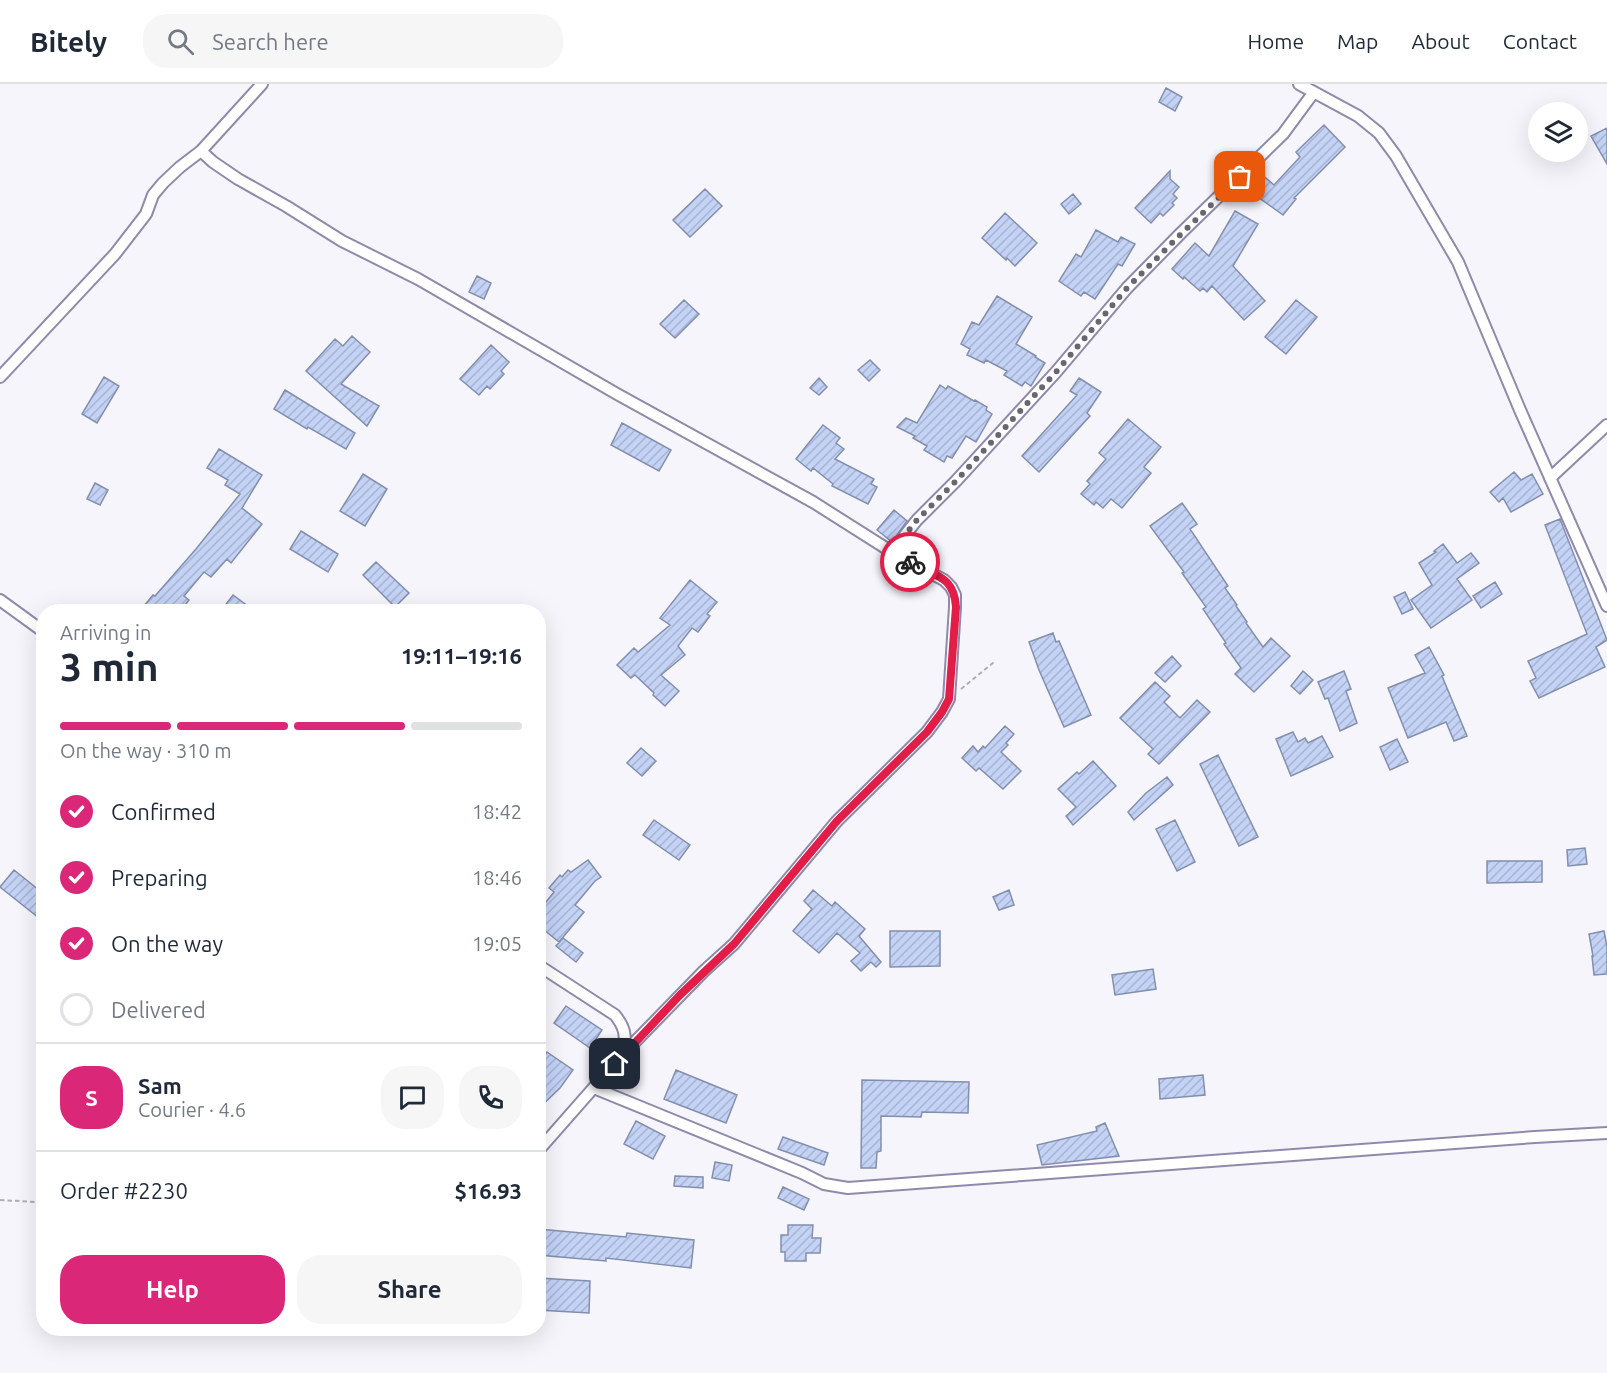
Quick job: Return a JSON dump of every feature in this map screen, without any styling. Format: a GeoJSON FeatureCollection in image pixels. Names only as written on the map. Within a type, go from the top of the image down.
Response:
{"type":"FeatureCollection","features":[{"type":"Feature","properties":{"kind":"street"},"geometry":{"type":"LineString","coordinates":[[0,377],[115,254],[146,214],[153,195],[163,183],[201,151],[262,84]]}},
{"type":"Feature","properties":{"kind":"street"},"geometry":{"type":"LineString","coordinates":[[1299,84],[1358,116],[1379,133],[1396,156],[1458,262],[1515,399],[1607,606]]}},
{"type":"Feature","properties":{"kind":"street"},"geometry":{"type":"LineString","coordinates":[[897,554],[905,535],[917,520],[1056,372],[1127,288],[1283,134],[1314,92]]}},
{"type":"Feature","properties":{"kind":"street"},"geometry":{"type":"LineString","coordinates":[[201,151],[238,179],[342,241],[418,279],[617,394],[813,502],[922,569],[944,580],[955,595],[949,699],[942,712],[927,732],[837,821],[734,944],[696,979],[625,1052],[546,1142]]}},
{"type":"Feature","properties":{"kind":"street"},"geometry":{"type":"LineString","coordinates":[[1550,478],[1607,425]]}},
{"type":"Feature","properties":{"kind":"street"},"geometry":{"type":"LineString","coordinates":[[0,600],[36,626]]}},
{"type":"Feature","properties":{"kind":"street"},"geometry":{"type":"LineString","coordinates":[[546,970],[615,1015],[622,1024],[625,1034],[625,1052]]}},
{"type":"Feature","properties":{"kind":"street"},"geometry":{"type":"LineString","coordinates":[[594,1088],[824,1184],[848,1188],[1607,1133]]}},
{"type":"Feature","properties":{"kind":"path"},"geometry":{"type":"LineString","coordinates":[[949,699],[994,662]]}},
{"type":"Feature","properties":{"kind":"path"},"geometry":{"type":"LineString","coordinates":[[0,1200],[36,1202]]}},
{"type":"Feature","properties":{"kind":"building"},"geometry":{"type":"Polygon","coordinates":[[[1166,88],[1182,97],[1175,111],[1159,102],[1166,88]]]}},
{"type":"Feature","properties":{"kind":"building"},"geometry":{"type":"Polygon","coordinates":[[[1324,125],[1345,147],[1294,198],[1296,199],[1283,215],[1247,189],[1260,173],[1274,185],[1300,157],[1296,152],[1324,125]]]}},
{"type":"Feature","properties":{"kind":"building"},"geometry":{"type":"Polygon","coordinates":[[[1607,128],[1607,164],[1591,136],[1607,128]]]}},
{"type":"Feature","properties":{"kind":"building"},"geometry":{"type":"Polygon","coordinates":[[[1170,171],[1170,179],[1179,187],[1173,194],[1177,198],[1172,203],[1174,205],[1163,216],[1160,213],[1151,223],[1135,208],[1170,171]]]}},
{"type":"Feature","properties":{"kind":"building"},"geometry":{"type":"Polygon","coordinates":[[[705,189],[722,206],[690,237],[673,220],[705,189]]]}},
{"type":"Feature","properties":{"kind":"building"},"geometry":{"type":"Polygon","coordinates":[[[1073,194],[1081,204],[1069,214],[1061,204],[1073,194]]]}},
{"type":"Feature","properties":{"kind":"building"},"geometry":{"type":"Polygon","coordinates":[[[1235,211],[1258,224],[1233,266],[1265,301],[1244,320],[1212,286],[1207,292],[1203,288],[1200,291],[1172,269],[1195,243],[1209,256],[1235,211]]]}},
{"type":"Feature","properties":{"kind":"building"},"geometry":{"type":"Polygon","coordinates":[[[1005,213],[1037,243],[1015,266],[982,238],[1005,213]]]}},
{"type":"Feature","properties":{"kind":"building"},"geometry":{"type":"Polygon","coordinates":[[[1096,230],[1118,242],[1121,237],[1135,244],[1122,266],[1118,264],[1095,299],[1084,292],[1081,296],[1059,281],[1076,254],[1081,257],[1096,230]]]}},
{"type":"Feature","properties":{"kind":"building"},"geometry":{"type":"Polygon","coordinates":[[[477,276],[491,283],[484,299],[469,292],[477,276]]]}},
{"type":"Feature","properties":{"kind":"building"},"geometry":{"type":"Polygon","coordinates":[[[997,296],[1032,317],[1016,344],[1045,363],[1031,386],[1025,382],[1022,386],[1004,375],[1007,371],[986,360],[984,363],[967,355],[970,349],[961,344],[972,322],[979,325],[997,296]]]}},
{"type":"Feature","properties":{"kind":"building"},"geometry":{"type":"Polygon","coordinates":[[[684,300],[699,314],[675,338],[660,324],[684,300]]]}},
{"type":"Feature","properties":{"kind":"building"},"geometry":{"type":"Polygon","coordinates":[[[1296,300],[1317,317],[1286,354],[1265,337],[1296,300]]]}},
{"type":"Feature","properties":{"kind":"building"},"geometry":{"type":"Polygon","coordinates":[[[352,336],[370,352],[341,384],[379,406],[367,426],[306,371],[335,339],[343,346],[352,336]]]}},
{"type":"Feature","properties":{"kind":"building"},"geometry":{"type":"Polygon","coordinates":[[[491,345],[509,362],[501,371],[504,374],[490,389],[487,386],[479,395],[460,379],[491,345]]]}},
{"type":"Feature","properties":{"kind":"building"},"geometry":{"type":"Polygon","coordinates":[[[870,360],[880,370],[869,381],[858,370],[870,360]]]}},
{"type":"Feature","properties":{"kind":"building"},"geometry":{"type":"Polygon","coordinates":[[[104,377],[119,386],[97,423],[82,414],[104,377]]]}},
{"type":"Feature","properties":{"kind":"building"},"geometry":{"type":"Polygon","coordinates":[[[819,378],[827,387],[819,395],[810,388],[819,378]]]}},
{"type":"Feature","properties":{"kind":"building"},"geometry":{"type":"Polygon","coordinates":[[[1079,378],[1101,392],[1087,413],[1090,416],[1039,472],[1022,456],[1077,395],[1070,391],[1079,378]]]}},
{"type":"Feature","properties":{"kind":"building"},"geometry":{"type":"Polygon","coordinates":[[[940,385],[946,389],[948,386],[975,400],[987,407],[986,410],[992,414],[976,442],[966,436],[952,458],[947,456],[944,462],[924,450],[927,446],[913,438],[915,436],[897,427],[906,418],[917,423],[940,385]]]}},
{"type":"Feature","properties":{"kind":"building"},"geometry":{"type":"Polygon","coordinates":[[[285,390],[355,433],[346,449],[274,409],[285,390]]]}},
{"type":"Feature","properties":{"kind":"building"},"geometry":{"type":"Polygon","coordinates":[[[1128,419],[1161,447],[1144,467],[1151,473],[1122,508],[1111,499],[1103,508],[1096,502],[1094,505],[1081,494],[1090,484],[1087,481],[1106,459],[1099,453],[1128,419]]]}},
{"type":"Feature","properties":{"kind":"building"},"geometry":{"type":"Polygon","coordinates":[[[622,423],[671,450],[659,471],[611,445],[622,423]]]}},
{"type":"Feature","properties":{"kind":"building"},"geometry":{"type":"Polygon","coordinates":[[[823,425],[840,438],[836,443],[844,449],[835,459],[874,479],[871,484],[877,487],[868,504],[832,486],[833,484],[813,468],[811,471],[796,459],[823,425]]]}},
{"type":"Feature","properties":{"kind":"building"},"geometry":{"type":"Polygon","coordinates":[[[219,449],[262,475],[242,508],[262,524],[231,563],[227,559],[211,577],[204,572],[184,596],[189,600],[186,604],[146,604],[196,549],[240,494],[225,485],[228,480],[207,468],[219,449]]]}},
{"type":"Feature","properties":{"kind":"building"},"geometry":{"type":"Polygon","coordinates":[[[1514,472],[1521,480],[1532,474],[1543,494],[1511,512],[1503,498],[1499,502],[1490,492],[1514,472]]]}},
{"type":"Feature","properties":{"kind":"building"},"geometry":{"type":"Polygon","coordinates":[[[363,474],[387,489],[365,526],[340,511],[363,474]]]}},
{"type":"Feature","properties":{"kind":"building"},"geometry":{"type":"Polygon","coordinates":[[[95,483],[108,490],[100,505],[87,499],[95,483]]]}},
{"type":"Feature","properties":{"kind":"building"},"geometry":{"type":"Polygon","coordinates":[[[1182,503],[1197,524],[1190,529],[1228,586],[1225,588],[1246,623],[1263,647],[1271,638],[1290,656],[1254,692],[1235,674],[1241,668],[1203,609],[1206,607],[1182,573],[1184,572],[1150,526],[1182,503]]]}},
{"type":"Feature","properties":{"kind":"building"},"geometry":{"type":"Polygon","coordinates":[[[894,510],[907,521],[892,542],[877,530],[894,510]]]}},
{"type":"Feature","properties":{"kind":"building"},"geometry":{"type":"Polygon","coordinates":[[[1560,519],[1607,640],[1596,647],[1605,667],[1539,698],[1530,681],[1536,678],[1528,661],[1587,634],[1545,525],[1560,519]]]}},
{"type":"Feature","properties":{"kind":"building"},"geometry":{"type":"Polygon","coordinates":[[[301,531],[338,554],[328,572],[290,549],[301,531]]]}},
{"type":"Feature","properties":{"kind":"building"},"geometry":{"type":"Polygon","coordinates":[[[1443,544],[1457,563],[1471,553],[1479,563],[1457,579],[1472,600],[1431,628],[1411,600],[1432,585],[1419,563],[1436,552],[1434,551],[1443,544]]]}},
{"type":"Feature","properties":{"kind":"building"},"geometry":{"type":"Polygon","coordinates":[[[376,562],[409,593],[398,604],[392,604],[363,575],[376,562]]]}},
{"type":"Feature","properties":{"kind":"building"},"geometry":{"type":"Polygon","coordinates":[[[690,580],[717,602],[707,614],[710,616],[698,632],[692,628],[678,646],[685,655],[661,675],[679,691],[665,706],[635,675],[631,678],[617,665],[634,648],[638,652],[670,625],[660,618],[690,580]]]}},
{"type":"Feature","properties":{"kind":"building"},"geometry":{"type":"Polygon","coordinates":[[[1495,582],[1502,594],[1481,608],[1473,596],[1495,582]]]}},
{"type":"Feature","properties":{"kind":"building"},"geometry":{"type":"Polygon","coordinates":[[[1405,592],[1413,609],[1402,614],[1394,597],[1405,592]]]}},
{"type":"Feature","properties":{"kind":"building"},"geometry":{"type":"Polygon","coordinates":[[[233,595],[245,604],[226,604],[233,595]]]}},
{"type":"Feature","properties":{"kind":"building"},"geometry":{"type":"Polygon","coordinates":[[[1053,633],[1056,642],[1059,641],[1091,715],[1064,727],[1029,642],[1053,633]]]}},
{"type":"Feature","properties":{"kind":"building"},"geometry":{"type":"Polygon","coordinates":[[[1429,647],[1444,675],[1442,676],[1467,736],[1454,741],[1446,722],[1408,738],[1388,688],[1425,673],[1415,655],[1429,647]]]}},
{"type":"Feature","properties":{"kind":"building"},"geometry":{"type":"Polygon","coordinates":[[[1172,656],[1181,666],[1165,682],[1155,673],[1172,656]]]}},
{"type":"Feature","properties":{"kind":"building"},"geometry":{"type":"Polygon","coordinates":[[[1303,671],[1313,680],[1300,694],[1291,686],[1303,671]]]}},
{"type":"Feature","properties":{"kind":"building"},"geometry":{"type":"Polygon","coordinates":[[[1344,671],[1351,689],[1346,691],[1357,723],[1340,731],[1328,698],[1325,699],[1318,682],[1344,671]]]}},
{"type":"Feature","properties":{"kind":"building"},"geometry":{"type":"Polygon","coordinates":[[[1155,682],[1170,696],[1164,702],[1180,718],[1197,700],[1210,712],[1159,764],[1148,754],[1153,749],[1120,718],[1155,682]]]}},
{"type":"Feature","properties":{"kind":"building"},"geometry":{"type":"Polygon","coordinates":[[[1005,726],[1014,734],[1001,752],[1021,771],[1003,789],[979,768],[976,771],[962,758],[973,746],[978,752],[983,746],[985,748],[1005,726]]]}},
{"type":"Feature","properties":{"kind":"building"},"geometry":{"type":"Polygon","coordinates":[[[1293,732],[1298,742],[1305,738],[1308,743],[1322,736],[1333,757],[1291,776],[1276,739],[1293,732]]]}},
{"type":"Feature","properties":{"kind":"building"},"geometry":{"type":"Polygon","coordinates":[[[1397,739],[1408,762],[1390,770],[1380,747],[1397,739]]]}},
{"type":"Feature","properties":{"kind":"building"},"geometry":{"type":"Polygon","coordinates":[[[641,748],[656,761],[642,776],[627,763],[641,748]]]}},
{"type":"Feature","properties":{"kind":"building"},"geometry":{"type":"Polygon","coordinates":[[[1218,755],[1258,837],[1239,846],[1200,764],[1218,755]]]}},
{"type":"Feature","properties":{"kind":"building"},"geometry":{"type":"Polygon","coordinates":[[[1093,761],[1116,786],[1073,825],[1066,816],[1076,807],[1058,789],[1093,761]]]}},
{"type":"Feature","properties":{"kind":"building"},"geometry":{"type":"Polygon","coordinates":[[[1167,777],[1173,785],[1134,820],[1128,812],[1146,793],[1167,777]]]}},
{"type":"Feature","properties":{"kind":"building"},"geometry":{"type":"Polygon","coordinates":[[[654,820],[690,845],[679,860],[643,835],[654,820]]]}},
{"type":"Feature","properties":{"kind":"building"},"geometry":{"type":"Polygon","coordinates":[[[1175,820],[1195,862],[1177,871],[1156,829],[1175,820]]]}},
{"type":"Feature","properties":{"kind":"building"},"geometry":{"type":"Polygon","coordinates":[[[1585,848],[1587,864],[1568,866],[1567,850],[1585,848]]]}},
{"type":"Feature","properties":{"kind":"building"},"geometry":{"type":"Polygon","coordinates":[[[588,860],[601,877],[575,905],[584,912],[559,942],[546,931],[546,902],[554,892],[549,888],[560,875],[562,877],[568,870],[571,872],[588,860]]]}},
{"type":"Feature","properties":{"kind":"building"},"geometry":{"type":"Polygon","coordinates":[[[1487,861],[1542,861],[1542,882],[1487,883],[1487,861]]]}},
{"type":"Feature","properties":{"kind":"building"},"geometry":{"type":"Polygon","coordinates":[[[14,870],[36,888],[36,916],[0,887],[14,870]]]}},
{"type":"Feature","properties":{"kind":"building"},"geometry":{"type":"Polygon","coordinates":[[[813,890],[832,906],[835,902],[865,929],[859,936],[881,962],[876,967],[871,962],[861,971],[851,961],[860,953],[837,933],[819,953],[793,931],[812,909],[804,901],[813,890]]]}},
{"type":"Feature","properties":{"kind":"building"},"geometry":{"type":"Polygon","coordinates":[[[1009,890],[1014,905],[999,910],[993,897],[1009,890]]]}},
{"type":"Feature","properties":{"kind":"building"},"geometry":{"type":"Polygon","coordinates":[[[890,931],[940,931],[940,966],[890,967],[890,931]]]}},
{"type":"Feature","properties":{"kind":"building"},"geometry":{"type":"Polygon","coordinates":[[[1604,931],[1607,947],[1607,974],[1594,975],[1589,934],[1604,931]]]}},
{"type":"Feature","properties":{"kind":"building"},"geometry":{"type":"Polygon","coordinates":[[[563,938],[583,953],[576,962],[556,946],[563,938]]]}},
{"type":"Feature","properties":{"kind":"building"},"geometry":{"type":"Polygon","coordinates":[[[1153,969],[1156,989],[1115,995],[1112,975],[1153,969]]]}},
{"type":"Feature","properties":{"kind":"building"},"geometry":{"type":"Polygon","coordinates":[[[566,1006],[602,1030],[590,1048],[554,1023],[566,1006]]]}},
{"type":"Feature","properties":{"kind":"building"},"geometry":{"type":"Polygon","coordinates":[[[546,1053],[573,1070],[560,1088],[546,1101],[546,1053]]]}},
{"type":"Feature","properties":{"kind":"building"},"geometry":{"type":"Polygon","coordinates":[[[676,1070],[737,1095],[726,1123],[664,1099],[676,1070]]]}},
{"type":"Feature","properties":{"kind":"building"},"geometry":{"type":"Polygon","coordinates":[[[1203,1075],[1205,1095],[1160,1099],[1159,1079],[1203,1075]]]}},
{"type":"Feature","properties":{"kind":"building"},"geometry":{"type":"Polygon","coordinates":[[[862,1080],[969,1082],[968,1113],[922,1112],[921,1117],[881,1116],[881,1151],[877,1152],[876,1168],[861,1168],[862,1080]]]}},
{"type":"Feature","properties":{"kind":"building"},"geometry":{"type":"Polygon","coordinates":[[[636,1121],[665,1136],[653,1159],[624,1144],[636,1121]]]}},
{"type":"Feature","properties":{"kind":"building"},"geometry":{"type":"Polygon","coordinates":[[[1105,1123],[1119,1156],[1042,1165],[1037,1145],[1097,1131],[1096,1127],[1105,1123]]]}},
{"type":"Feature","properties":{"kind":"building"},"geometry":{"type":"Polygon","coordinates":[[[783,1137],[828,1153],[824,1165],[778,1149],[783,1137]]]}},
{"type":"Feature","properties":{"kind":"building"},"geometry":{"type":"Polygon","coordinates":[[[715,1162],[732,1165],[729,1181],[712,1178],[715,1162]]]}},
{"type":"Feature","properties":{"kind":"building"},"geometry":{"type":"Polygon","coordinates":[[[675,1176],[703,1177],[703,1188],[674,1186],[675,1176]]]}},
{"type":"Feature","properties":{"kind":"building"},"geometry":{"type":"Polygon","coordinates":[[[783,1187],[809,1199],[804,1210],[778,1198],[783,1187]]]}},
{"type":"Feature","properties":{"kind":"building"},"geometry":{"type":"Polygon","coordinates":[[[788,1225],[813,1225],[812,1238],[821,1238],[820,1253],[806,1253],[806,1261],[785,1261],[785,1252],[781,1252],[781,1235],[788,1235],[788,1225]]]}},
{"type":"Feature","properties":{"kind":"building"},"geometry":{"type":"Polygon","coordinates":[[[546,1230],[626,1237],[627,1233],[694,1240],[691,1268],[606,1258],[606,1261],[546,1256],[546,1230]]]}},
{"type":"Feature","properties":{"kind":"building"},"geometry":{"type":"Polygon","coordinates":[[[546,1278],[590,1281],[589,1313],[546,1310],[546,1278]]]}},
{"type":"Feature","properties":{"kind":"way so far"},"geometry":{"type":"LineString","coordinates":[[910,562],[897,554],[905,535],[917,520],[1056,372],[1127,288],[1240,177]]}},
{"type":"Feature","properties":{"kind":"route"},"geometry":{"type":"LineString","coordinates":[[615,1064],[680,995],[734,944],[837,821],[927,732],[942,712],[949,699],[955,595],[944,580],[910,562]]}}]}
